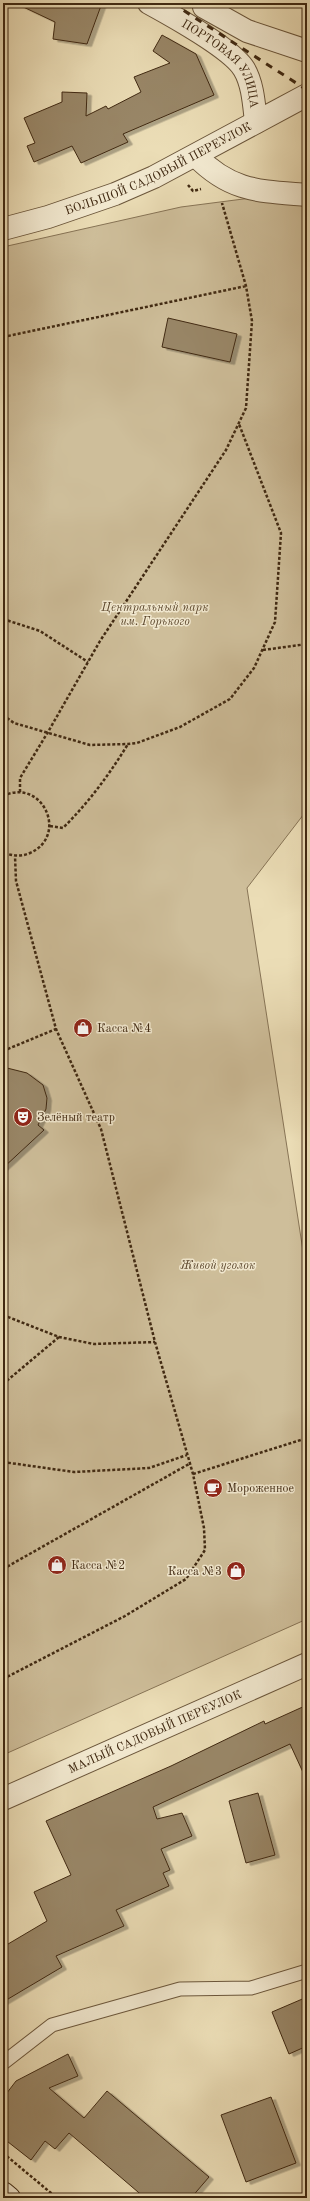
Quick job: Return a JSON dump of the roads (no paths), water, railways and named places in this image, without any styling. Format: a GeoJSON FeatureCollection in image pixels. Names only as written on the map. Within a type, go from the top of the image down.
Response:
{"type":"FeatureCollection","features":[{"type":"Feature","properties":{"kind":"street","name":"ПОРТОВАЯ УЛИЦА"},"geometry":{"type":"LineString","coordinates":[[149,3],[183,22],[239,62],[248,77],[256,122]]}},
{"type":"Feature","properties":{"kind":"street"},"geometry":{"type":"LineString","coordinates":[[204,7],[247,31],[307,51]]}},
{"type":"Feature","properties":{"kind":"street","name":"БОЛЬШОЙ САДОВЫЙ ПЕРЕУЛОК"},"geometry":{"type":"LineString","coordinates":[[3,230],[48,217],[115,194],[196,156],[307,95]]}},
{"type":"Feature","properties":{"kind":"street"},"geometry":{"type":"LineString","coordinates":[[196,156],[218,176],[237,186],[258,190],[307,195]]}},
{"type":"Feature","properties":{"kind":"street","name":"МАЛЫЙ САДОВЫЙ ПЕРЕУЛОК"},"geometry":{"type":"LineString","coordinates":[[3,1799],[307,1664]]}},
{"type":"Feature","properties":{"kind":"street"},"geometry":{"type":"LineString","coordinates":[[3,2193],[9,2198]]}},
{"type":"Feature","properties":{"kind":"lane"},"geometry":{"type":"LineString","coordinates":[[3,2063],[52,2025],[180,1989],[251,1988],[307,1971]]}},
{"type":"Feature","properties":{"kind":"railway"},"geometry":{"type":"LineString","coordinates":[[172,3],[307,90]]}},
{"type":"Feature","properties":{"kind":"place","name":"Касса №4"},"geometry":{"type":"Point","coordinates":[83,1028]}},
{"type":"Feature","properties":{"kind":"place","name":"Зелёный театр"},"geometry":{"type":"Point","coordinates":[23,1117]}},
{"type":"Feature","properties":{"kind":"place","name":"Мороженное"},"geometry":{"type":"Point","coordinates":[213,1488]}},
{"type":"Feature","properties":{"kind":"place","name":"Касса №2"},"geometry":{"type":"Point","coordinates":[57,1565]}},
{"type":"Feature","properties":{"kind":"place","name":"Касса №3"},"geometry":{"type":"Point","coordinates":[236,1571]}},
{"type":"Feature","properties":{"kind":"park label","name":"Центральный парк им. Горького"},"geometry":{"type":"Point","coordinates":[155,614]}},
{"type":"Feature","properties":{"kind":"park label","name":"Живой уголок"},"geometry":{"type":"Point","coordinates":[218,1265]}}]}
